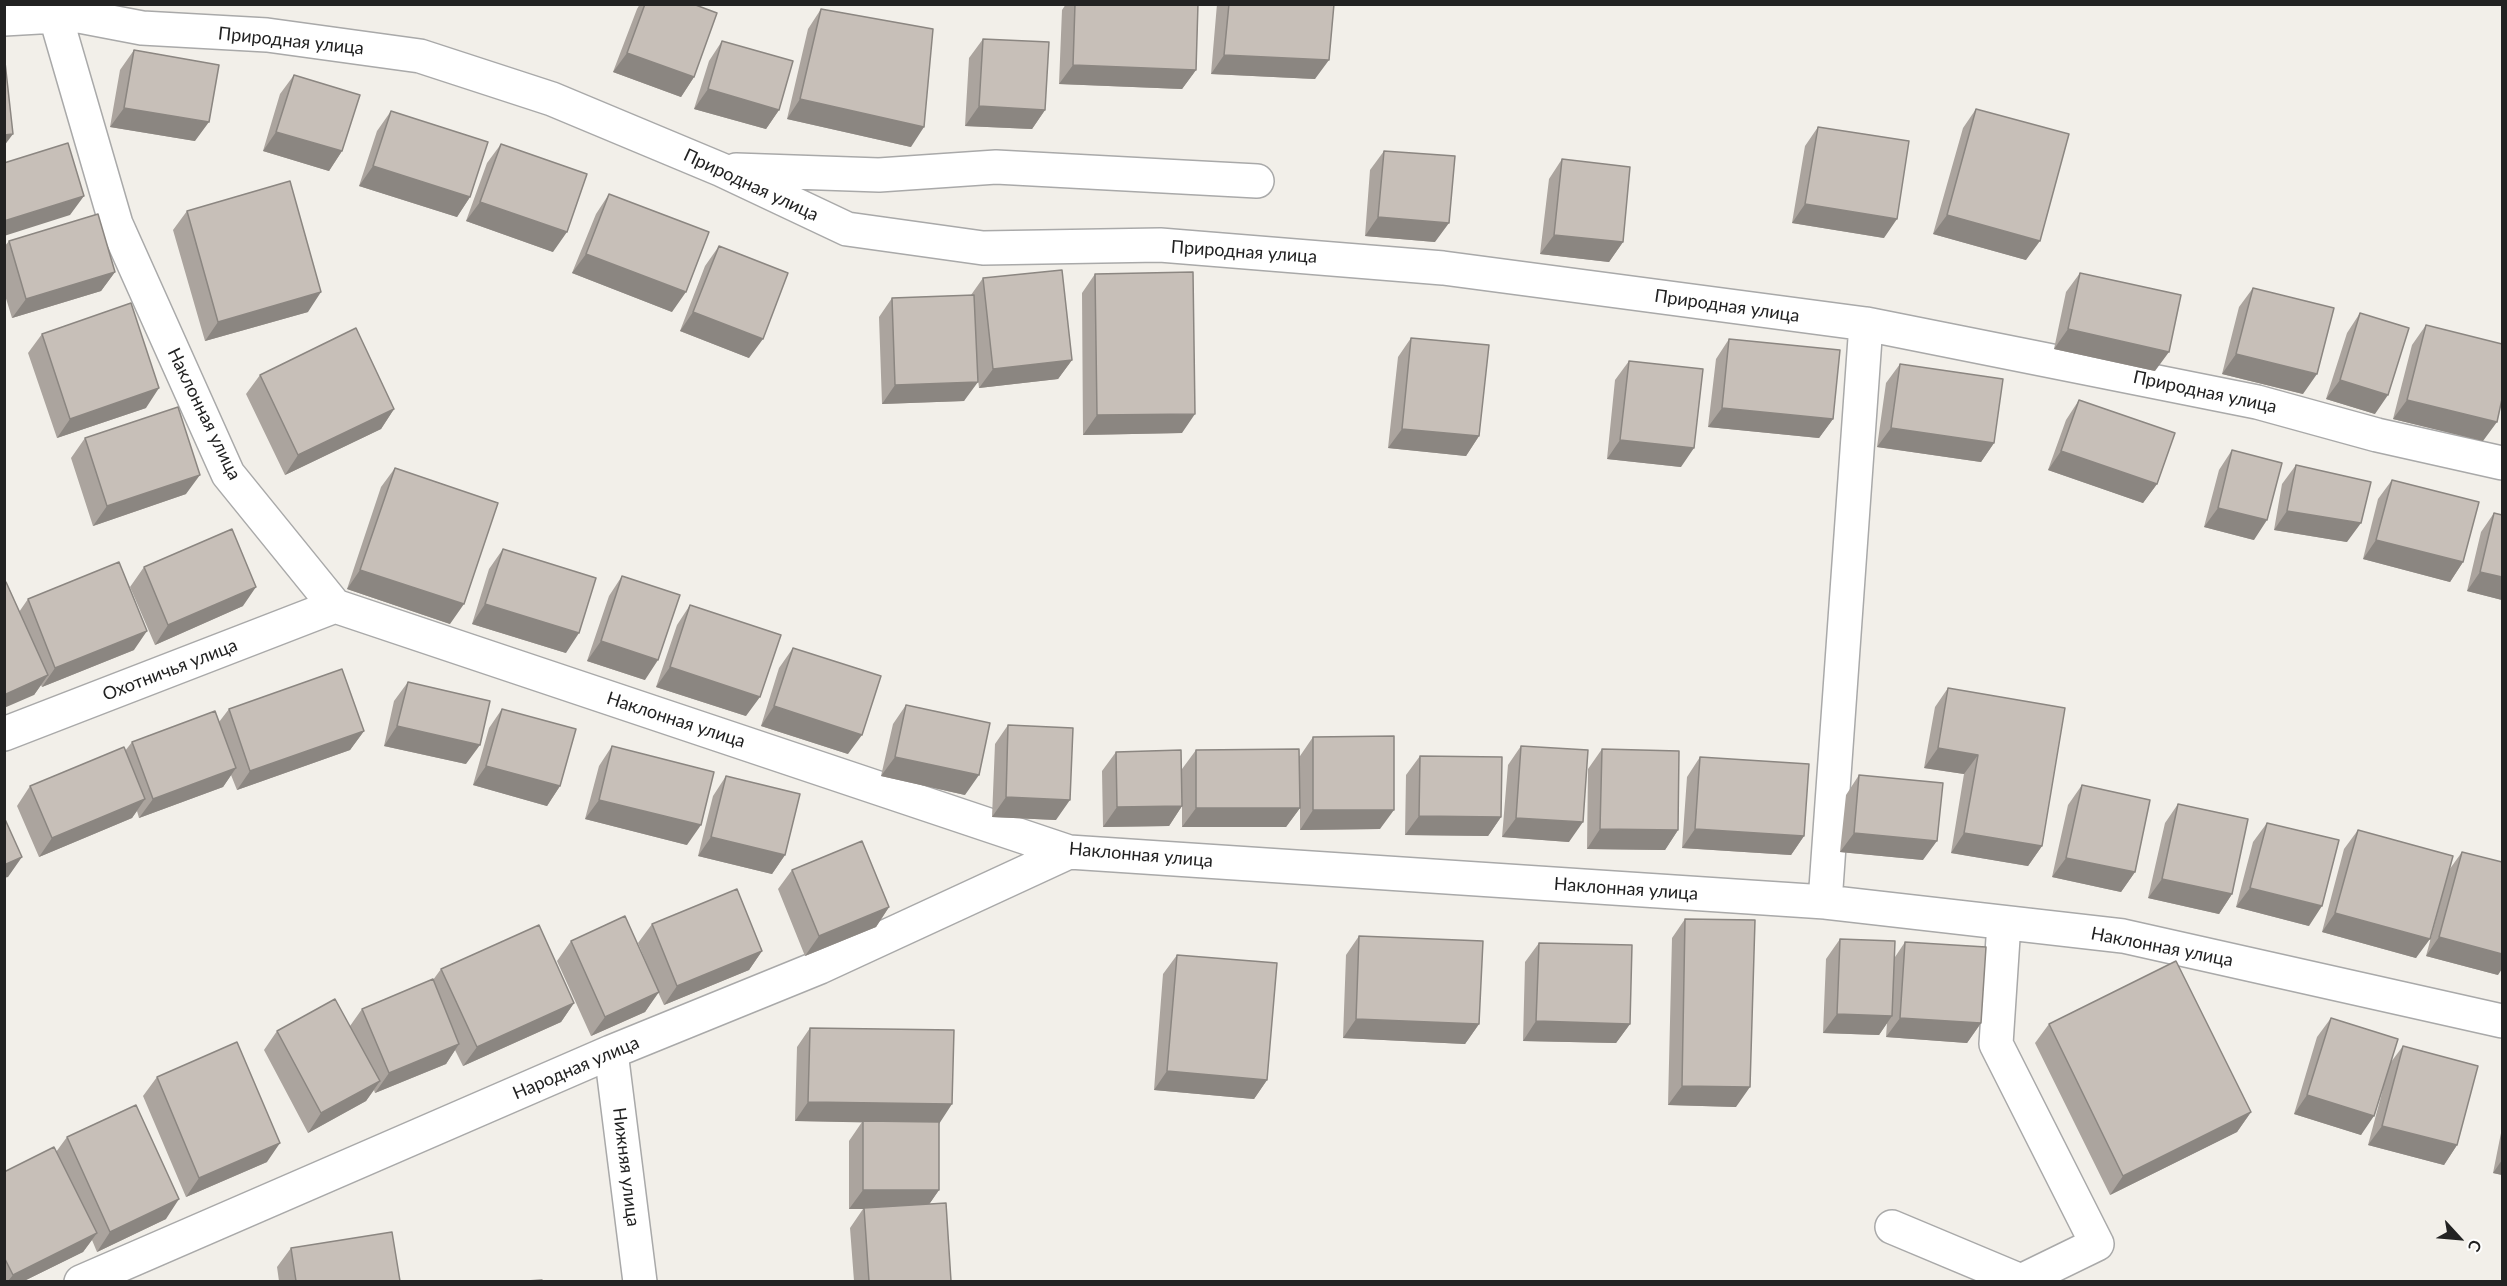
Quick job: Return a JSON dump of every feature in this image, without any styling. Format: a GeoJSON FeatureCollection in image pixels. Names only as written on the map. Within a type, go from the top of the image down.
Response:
{"type":"FeatureCollection","features":[{"type":"Feature","properties":{"kind":"street","name":"Природная улица"},"geometry":{"type":"LineString","coordinates":[[4,19],[69,10],[142,28],[267,35],[420,56],[552,99],[722,170],[847,229],[983,248],[1160,245],[1443,268],[1866,324],[2257,402],[2377,435],[2502,463]]}},
{"type":"Feature","properties":{"kind":"street","name":"Наклонная улица"},"geometry":{"type":"LineString","coordinates":[[69,10],[116,224],[228,474],[335,606],[1070,852],[1825,902],[2123,936],[2502,1021]]}},
{"type":"Feature","properties":{"kind":"street"},"geometry":{"type":"LineString","coordinates":[[722,170],[879,175],[996,167],[1257,182]]}},
{"type":"Feature","properties":{"kind":"street"},"geometry":{"type":"LineString","coordinates":[[1825,902],[1866,324]]}},
{"type":"Feature","properties":{"kind":"street","name":"Охотничья улица"},"geometry":{"type":"LineString","coordinates":[[4,734],[335,606]]}},
{"type":"Feature","properties":{"kind":"street","name":"Народная улица"},"geometry":{"type":"LineString","coordinates":[[81,1281],[612,1052],[820,967],[1070,852]]}},
{"type":"Feature","properties":{"kind":"street"},"geometry":{"type":"LineString","coordinates":[[1892,1227],[2021,1281],[2097,1244],[1996,1044],[2004,923]]}},
{"type":"Feature","properties":{"kind":"street","name":"Нижняя улица"},"geometry":{"type":"LineString","coordinates":[[612,1052],[640,1281]]}},
{"type":"Feature","properties":{"kind":"building"},"geometry":{"type":"Polygon","coordinates":[[[645,4],[693,4],[717,13],[694,77],[627,53],[645,4]]]}},
{"type":"Feature","properties":{"kind":"building"},"geometry":{"type":"Polygon","coordinates":[[[1075,4],[1198,4],[1196,70],[1073,65],[1075,4]]]}},
{"type":"Feature","properties":{"kind":"building"},"geometry":{"type":"Polygon","coordinates":[[[1229,4],[1334,4],[1329,60],[1224,55],[1229,4]]]}},
{"type":"Feature","properties":{"kind":"building"},"geometry":{"type":"Polygon","coordinates":[[[821,9],[933,29],[924,127],[800,99],[821,9]]]}},
{"type":"Feature","properties":{"kind":"building"},"geometry":{"type":"Polygon","coordinates":[[[983,39],[1049,42],[1045,110],[979,106],[983,39]]]}},
{"type":"Feature","properties":{"kind":"building"},"geometry":{"type":"Polygon","coordinates":[[[722,41],[793,61],[779,110],[708,89],[722,41]]]}},
{"type":"Feature","properties":{"kind":"building"},"geometry":{"type":"Polygon","coordinates":[[[134,50],[219,65],[209,122],[124,108],[134,50]]]}},
{"type":"Feature","properties":{"kind":"building"},"geometry":{"type":"Polygon","coordinates":[[[4,53],[13,134],[4,135],[4,53]]]}},
{"type":"Feature","properties":{"kind":"building"},"geometry":{"type":"Polygon","coordinates":[[[294,75],[360,95],[342,151],[276,132],[294,75]]]}},
{"type":"Feature","properties":{"kind":"building"},"geometry":{"type":"Polygon","coordinates":[[[1976,109],[2069,134],[2040,241],[1947,215],[1976,109]]]}},
{"type":"Feature","properties":{"kind":"building"},"geometry":{"type":"Polygon","coordinates":[[[391,111],[488,142],[470,197],[373,166],[391,111]]]}},
{"type":"Feature","properties":{"kind":"building"},"geometry":{"type":"Polygon","coordinates":[[[1818,127],[1909,141],[1897,219],[1805,204],[1818,127]]]}},
{"type":"Feature","properties":{"kind":"building"},"geometry":{"type":"Polygon","coordinates":[[[68,143],[84,196],[4,221],[4,163],[68,143]]]}},
{"type":"Feature","properties":{"kind":"building"},"geometry":{"type":"Polygon","coordinates":[[[501,144],[587,174],[567,232],[480,202],[501,144]]]}},
{"type":"Feature","properties":{"kind":"building"},"geometry":{"type":"Polygon","coordinates":[[[1384,151],[1455,156],[1449,223],[1378,217],[1384,151]]]}},
{"type":"Feature","properties":{"kind":"building"},"geometry":{"type":"Polygon","coordinates":[[[1562,159],[1630,167],[1623,242],[1554,235],[1562,159]]]}},
{"type":"Feature","properties":{"kind":"building"},"geometry":{"type":"Polygon","coordinates":[[[290,181],[321,292],[218,322],[187,211],[290,181]]]}},
{"type":"Feature","properties":{"kind":"building"},"geometry":{"type":"Polygon","coordinates":[[[609,194],[709,232],[686,292],[586,254],[609,194]]]}},
{"type":"Feature","properties":{"kind":"building"},"geometry":{"type":"Polygon","coordinates":[[[98,214],[115,272],[26,299],[9,241],[98,214]]]}},
{"type":"Feature","properties":{"kind":"building"},"geometry":{"type":"Polygon","coordinates":[[[719,246],[788,273],[763,339],[693,312],[719,246]]]}},
{"type":"Feature","properties":{"kind":"building"},"geometry":{"type":"Polygon","coordinates":[[[1062,270],[1072,360],[993,369],[983,278],[1062,270]]]}},
{"type":"Feature","properties":{"kind":"building"},"geometry":{"type":"Polygon","coordinates":[[[1193,272],[1195,414],[1097,415],[1095,274],[1193,272]]]}},
{"type":"Feature","properties":{"kind":"building"},"geometry":{"type":"Polygon","coordinates":[[[2080,273],[2181,295],[2169,352],[2068,329],[2080,273]]]}},
{"type":"Feature","properties":{"kind":"building"},"geometry":{"type":"Polygon","coordinates":[[[2253,288],[2334,308],[2317,374],[2236,354],[2253,288]]]}},
{"type":"Feature","properties":{"kind":"building"},"geometry":{"type":"Polygon","coordinates":[[[974,295],[978,382],[895,385],[892,298],[974,295]]]}},
{"type":"Feature","properties":{"kind":"building"},"geometry":{"type":"Polygon","coordinates":[[[131,303],[159,388],[70,419],[42,334],[131,303]]]}},
{"type":"Feature","properties":{"kind":"building"},"geometry":{"type":"Polygon","coordinates":[[[2360,313],[2409,328],[2388,395],[2340,380],[2360,313]]]}},
{"type":"Feature","properties":{"kind":"building"},"geometry":{"type":"Polygon","coordinates":[[[2426,325],[2502,344],[2502,399],[2497,422],[2407,400],[2426,325]]]}},
{"type":"Feature","properties":{"kind":"building"},"geometry":{"type":"Polygon","coordinates":[[[356,328],[394,409],[298,455],[260,375],[356,328]]]}},
{"type":"Feature","properties":{"kind":"building"},"geometry":{"type":"Polygon","coordinates":[[[1411,338],[1489,345],[1479,436],[1402,429],[1411,338]]]}},
{"type":"Feature","properties":{"kind":"building"},"geometry":{"type":"Polygon","coordinates":[[[1729,339],[1840,350],[1833,419],[1722,408],[1729,339]]]}},
{"type":"Feature","properties":{"kind":"building"},"geometry":{"type":"Polygon","coordinates":[[[1629,361],[1703,369],[1694,448],[1620,440],[1629,361]]]}},
{"type":"Feature","properties":{"kind":"building"},"geometry":{"type":"Polygon","coordinates":[[[1900,364],[2003,379],[1994,443],[1891,428],[1900,364]]]}},
{"type":"Feature","properties":{"kind":"building"},"geometry":{"type":"Polygon","coordinates":[[[2079,400],[2175,433],[2157,484],[2061,451],[2079,400]]]}},
{"type":"Feature","properties":{"kind":"building"},"geometry":{"type":"Polygon","coordinates":[[[178,407],[200,475],[107,506],[85,438],[178,407]]]}},
{"type":"Feature","properties":{"kind":"building"},"geometry":{"type":"Polygon","coordinates":[[[2232,450],[2282,463],[2267,520],[2218,508],[2232,450]]]}},
{"type":"Feature","properties":{"kind":"building"},"geometry":{"type":"Polygon","coordinates":[[[2296,465],[2371,482],[2361,523],[2287,511],[2296,465]]]}},
{"type":"Feature","properties":{"kind":"building"},"geometry":{"type":"Polygon","coordinates":[[[395,468],[498,503],[464,604],[360,570],[395,468]]]}},
{"type":"Feature","properties":{"kind":"building"},"geometry":{"type":"Polygon","coordinates":[[[2392,480],[2479,502],[2463,562],[2376,540],[2392,480]]]}},
{"type":"Feature","properties":{"kind":"building"},"geometry":{"type":"Polygon","coordinates":[[[2494,513],[2502,515],[2502,577],[2480,572],[2494,513]]]}},
{"type":"Feature","properties":{"kind":"building"},"geometry":{"type":"Polygon","coordinates":[[[232,529],[256,587],[168,625],[144,567],[232,529]]]}},
{"type":"Feature","properties":{"kind":"building"},"geometry":{"type":"Polygon","coordinates":[[[503,549],[596,578],[579,633],[485,604],[503,549]]]}},
{"type":"Feature","properties":{"kind":"building"},"geometry":{"type":"Polygon","coordinates":[[[119,562],[147,631],[55,668],[28,599],[119,562]]]}},
{"type":"Feature","properties":{"kind":"building"},"geometry":{"type":"Polygon","coordinates":[[[622,576],[680,595],[658,660],[601,641],[622,576]]]}},
{"type":"Feature","properties":{"kind":"building"},"geometry":{"type":"Polygon","coordinates":[[[6,582],[48,675],[4,695],[4,583],[6,582]]]}},
{"type":"Feature","properties":{"kind":"building"},"geometry":{"type":"Polygon","coordinates":[[[690,605],[781,635],[760,697],[670,667],[690,605]]]}},
{"type":"Feature","properties":{"kind":"building"},"geometry":{"type":"Polygon","coordinates":[[[793,648],[881,676],[862,735],[774,706],[793,648]]]}},
{"type":"Feature","properties":{"kind":"building"},"geometry":{"type":"Polygon","coordinates":[[[342,669],[364,731],[250,771],[229,709],[342,669]]]}},
{"type":"Feature","properties":{"kind":"building"},"geometry":{"type":"Polygon","coordinates":[[[408,682],[490,701],[480,745],[397,726],[408,682]]]}},
{"type":"Feature","properties":{"kind":"building"},"geometry":{"type":"Polygon","coordinates":[[[1948,688],[2065,708],[2042,846],[1964,833],[1978,755],[1938,748],[1948,688]]]}},
{"type":"Feature","properties":{"kind":"building"},"geometry":{"type":"Polygon","coordinates":[[[906,705],[990,723],[979,775],[895,757],[906,705]]]}},
{"type":"Feature","properties":{"kind":"building"},"geometry":{"type":"Polygon","coordinates":[[[502,709],[576,729],[560,786],[486,766],[502,709]]]}},
{"type":"Feature","properties":{"kind":"building"},"geometry":{"type":"Polygon","coordinates":[[[215,711],[236,768],[153,799],[132,742],[215,711]]]}},
{"type":"Feature","properties":{"kind":"building"},"geometry":{"type":"Polygon","coordinates":[[[1008,725],[1073,728],[1070,800],[1006,797],[1008,725]]]}},
{"type":"Feature","properties":{"kind":"building"},"geometry":{"type":"Polygon","coordinates":[[[1394,736],[1394,810],[1313,810],[1313,737],[1394,736]]]}},
{"type":"Feature","properties":{"kind":"building"},"geometry":{"type":"Polygon","coordinates":[[[612,746],[714,772],[701,825],[599,800],[612,746]]]}},
{"type":"Feature","properties":{"kind":"building"},"geometry":{"type":"Polygon","coordinates":[[[1521,746],[1588,750],[1583,822],[1516,818],[1521,746]]]}},
{"type":"Feature","properties":{"kind":"building"},"geometry":{"type":"Polygon","coordinates":[[[124,747],[145,799],[52,838],[30,786],[124,747]]]}},
{"type":"Feature","properties":{"kind":"building"},"geometry":{"type":"Polygon","coordinates":[[[1299,749],[1300,808],[1196,808],[1196,750],[1299,749]]]}},
{"type":"Feature","properties":{"kind":"building"},"geometry":{"type":"Polygon","coordinates":[[[1602,749],[1679,751],[1678,830],[1600,829],[1602,749]]]}},
{"type":"Feature","properties":{"kind":"building"},"geometry":{"type":"Polygon","coordinates":[[[1181,750],[1182,806],[1117,807],[1116,752],[1181,750]]]}},
{"type":"Feature","properties":{"kind":"building"},"geometry":{"type":"Polygon","coordinates":[[[1420,756],[1502,757],[1501,817],[1419,816],[1420,756]]]}},
{"type":"Feature","properties":{"kind":"building"},"geometry":{"type":"Polygon","coordinates":[[[1700,757],[1809,764],[1804,836],[1695,829],[1700,757]]]}},
{"type":"Feature","properties":{"kind":"building"},"geometry":{"type":"Polygon","coordinates":[[[1859,775],[1943,783],[1937,841],[1854,833],[1859,775]]]}},
{"type":"Feature","properties":{"kind":"building"},"geometry":{"type":"Polygon","coordinates":[[[726,776],[800,794],[785,855],[711,837],[726,776]]]}},
{"type":"Feature","properties":{"kind":"building"},"geometry":{"type":"Polygon","coordinates":[[[2082,785],[2150,800],[2135,872],[2066,858],[2082,785]]]}},
{"type":"Feature","properties":{"kind":"building"},"geometry":{"type":"Polygon","coordinates":[[[2178,804],[2248,819],[2232,894],[2162,879],[2178,804]]]}},
{"type":"Feature","properties":{"kind":"building"},"geometry":{"type":"Polygon","coordinates":[[[4,817],[22,857],[4,865],[4,817]]]}},
{"type":"Feature","properties":{"kind":"building"},"geometry":{"type":"Polygon","coordinates":[[[2267,823],[2339,840],[2322,906],[2250,888],[2267,823]]]}},
{"type":"Feature","properties":{"kind":"building"},"geometry":{"type":"Polygon","coordinates":[[[2358,830],[2453,856],[2430,939],[2335,913],[2358,830]]]}},
{"type":"Feature","properties":{"kind":"building"},"geometry":{"type":"Polygon","coordinates":[[[862,841],[889,907],[819,936],[792,870],[862,841]]]}},
{"type":"Feature","properties":{"kind":"building"},"geometry":{"type":"Polygon","coordinates":[[[2462,852],[2502,862],[2502,954],[2439,937],[2462,852]]]}},
{"type":"Feature","properties":{"kind":"building"},"geometry":{"type":"Polygon","coordinates":[[[737,889],[762,951],[677,986],[652,924],[737,889]]]}},
{"type":"Feature","properties":{"kind":"building"},"geometry":{"type":"Polygon","coordinates":[[[625,916],[659,992],[605,1017],[571,941],[625,916]]]}},
{"type":"Feature","properties":{"kind":"building"},"geometry":{"type":"Polygon","coordinates":[[[1685,919],[1755,920],[1750,1087],[1682,1086],[1685,919]]]}},
{"type":"Feature","properties":{"kind":"building"},"geometry":{"type":"Polygon","coordinates":[[[539,925],[574,1003],[477,1047],[441,969],[539,925]]]}},
{"type":"Feature","properties":{"kind":"building"},"geometry":{"type":"Polygon","coordinates":[[[1359,936],[1483,941],[1479,1024],[1356,1019],[1359,936]]]}},
{"type":"Feature","properties":{"kind":"building"},"geometry":{"type":"Polygon","coordinates":[[[1840,939],[1895,941],[1892,1016],[1837,1014],[1840,939]]]}},
{"type":"Feature","properties":{"kind":"building"},"geometry":{"type":"Polygon","coordinates":[[[1905,942],[1986,947],[1981,1023],[1900,1018],[1905,942]]]}},
{"type":"Feature","properties":{"kind":"building"},"geometry":{"type":"Polygon","coordinates":[[[1539,943],[1632,945],[1630,1024],[1536,1021],[1539,943]]]}},
{"type":"Feature","properties":{"kind":"building"},"geometry":{"type":"Polygon","coordinates":[[[1177,955],[1277,963],[1267,1080],[1167,1071],[1177,955]]]}},
{"type":"Feature","properties":{"kind":"building"},"geometry":{"type":"Polygon","coordinates":[[[2176,961],[2251,1112],[2123,1176],[2049,1024],[2176,961]]]}},
{"type":"Feature","properties":{"kind":"building"},"geometry":{"type":"Polygon","coordinates":[[[433,979],[459,1044],[389,1073],[362,1009],[433,979]]]}},
{"type":"Feature","properties":{"kind":"building"},"geometry":{"type":"Polygon","coordinates":[[[335,999],[380,1081],[321,1113],[277,1031],[335,999]]]}},
{"type":"Feature","properties":{"kind":"building"},"geometry":{"type":"Polygon","coordinates":[[[2331,1018],[2398,1039],[2374,1116],[2307,1095],[2331,1018]]]}},
{"type":"Feature","properties":{"kind":"building"},"geometry":{"type":"Polygon","coordinates":[[[810,1028],[954,1030],[952,1104],[808,1102],[810,1028]]]}},
{"type":"Feature","properties":{"kind":"building"},"geometry":{"type":"Polygon","coordinates":[[[237,1042],[280,1143],[199,1178],[157,1077],[237,1042]]]}},
{"type":"Feature","properties":{"kind":"building"},"geometry":{"type":"Polygon","coordinates":[[[2403,1046],[2478,1066],[2457,1145],[2382,1126],[2403,1046]]]}},
{"type":"Feature","properties":{"kind":"building"},"geometry":{"type":"Polygon","coordinates":[[[136,1105],[179,1199],[110,1232],[67,1137],[136,1105]]]}},
{"type":"Feature","properties":{"kind":"building"},"geometry":{"type":"Polygon","coordinates":[[[863,1121],[939,1122],[939,1190],[863,1190],[863,1121]]]}},
{"type":"Feature","properties":{"kind":"building"},"geometry":{"type":"Polygon","coordinates":[[[54,1147],[97,1233],[13,1275],[4,1257],[4,1172],[54,1147]]]}},
{"type":"Feature","properties":{"kind":"building"},"geometry":{"type":"Polygon","coordinates":[[[946,1203],[951,1281],[869,1281],[864,1208],[946,1203]]]}},
{"type":"Feature","properties":{"kind":"building"},"geometry":{"type":"Polygon","coordinates":[[[392,1232],[400,1281],[296,1281],[291,1248],[392,1232]]]}}]}
